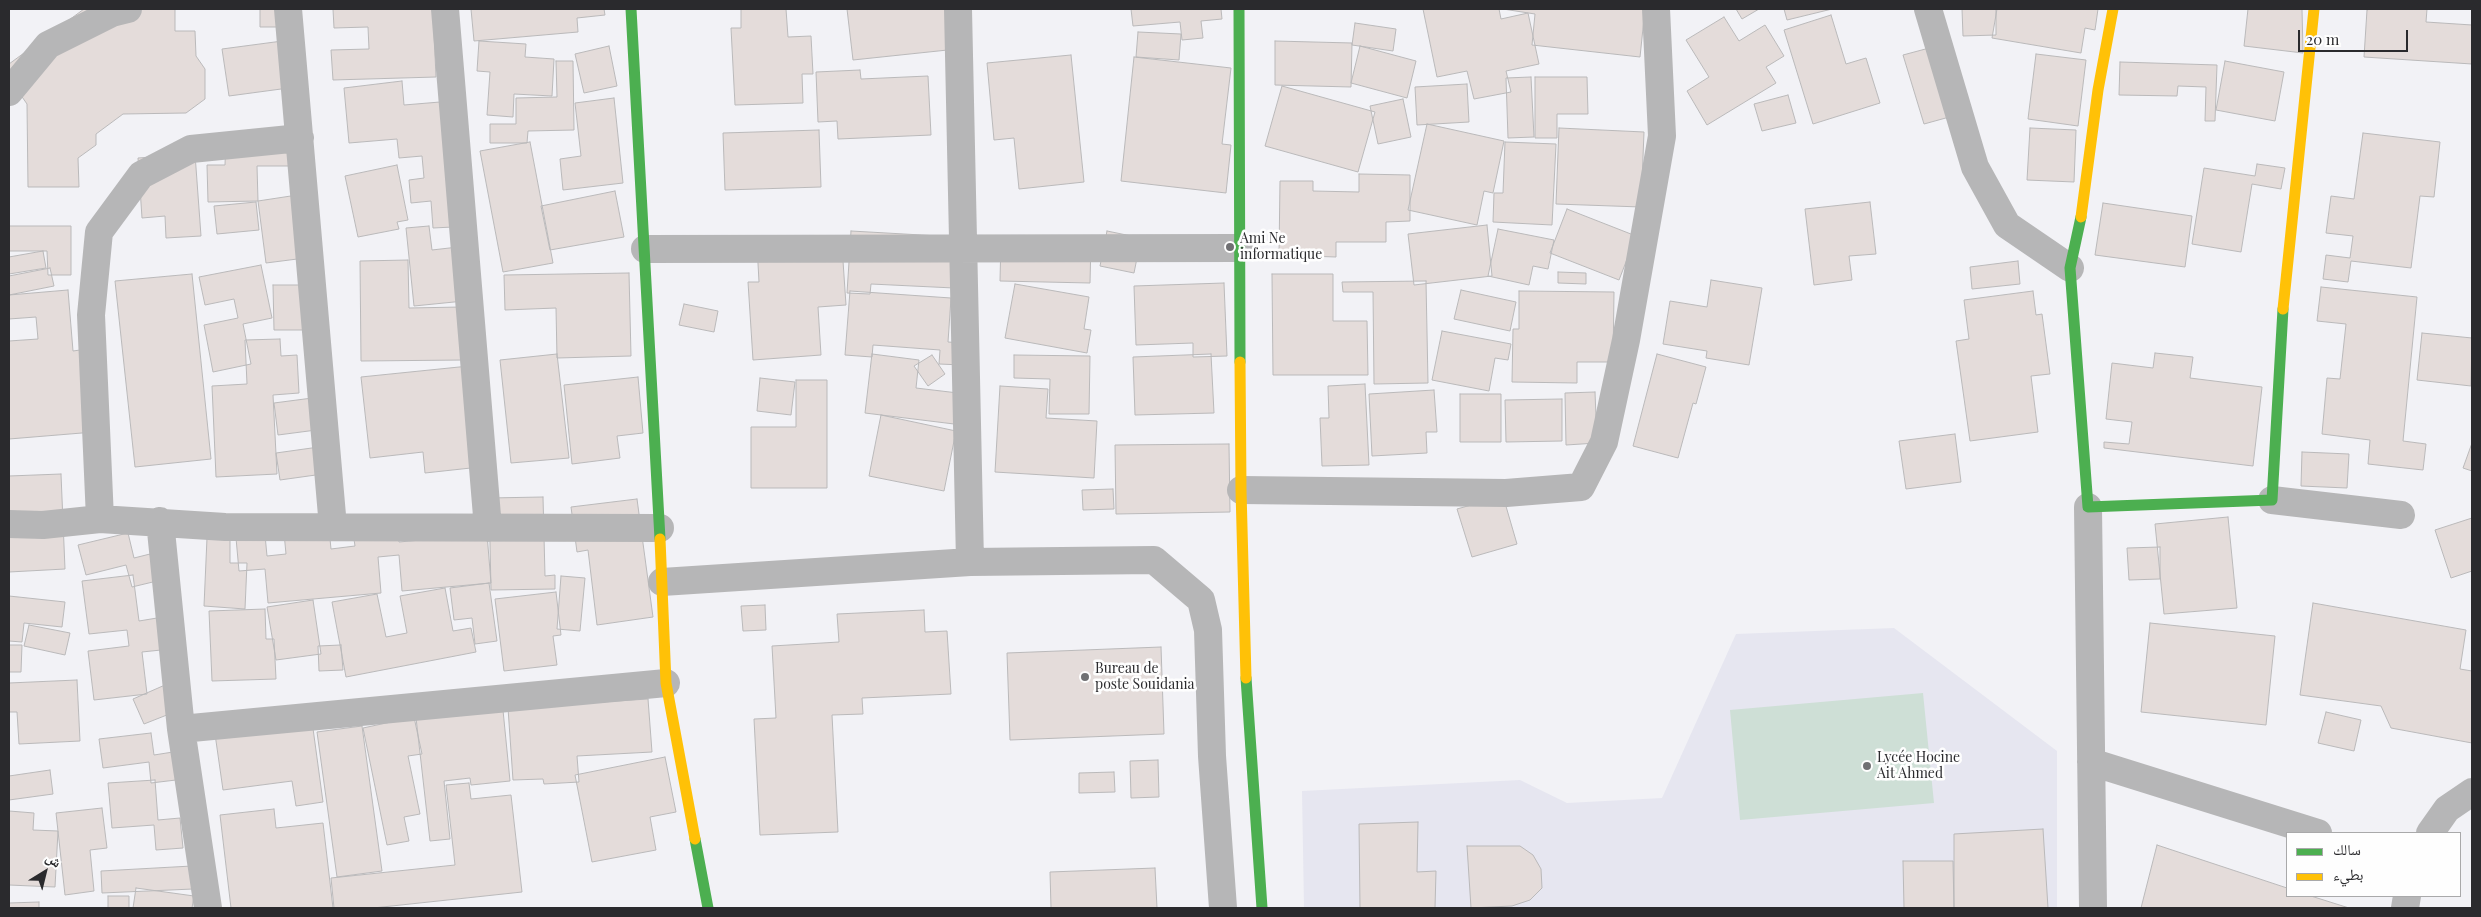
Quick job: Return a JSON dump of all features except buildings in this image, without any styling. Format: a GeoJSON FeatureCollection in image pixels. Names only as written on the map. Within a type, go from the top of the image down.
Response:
{"type":"FeatureCollection","features":[{"type":"Feature","properties":{"kind":"street"},"geometry":{"type":"LineString","coordinates":[[9,92],[48,45],[112,13],[128,9]]}},
{"type":"Feature","properties":{"kind":"street"},"geometry":{"type":"LineString","coordinates":[[288,9],[333,527]]}},
{"type":"Feature","properties":{"kind":"street"},"geometry":{"type":"LineString","coordinates":[[445,9],[488,528]]}},
{"type":"Feature","properties":{"kind":"street"},"geometry":{"type":"LineString","coordinates":[[631,9],[660,528],[666,683],[708,908]]}},
{"type":"Feature","properties":{"kind":"street"},"geometry":{"type":"LineString","coordinates":[[958,9],[970,562]]}},
{"type":"Feature","properties":{"kind":"street"},"geometry":{"type":"LineString","coordinates":[[1239,9],[1241,490],[1247,708],[1255,782],[1262,908]]}},
{"type":"Feature","properties":{"kind":"street"},"geometry":{"type":"LineString","coordinates":[[1241,490],[1506,493],[1581,487],[1604,442],[1626,340],[1662,136],[1656,9]]}},
{"type":"Feature","properties":{"kind":"street"},"geometry":{"type":"LineString","coordinates":[[1928,9],[1979,176],[2007,224],[2070,268]]}},
{"type":"Feature","properties":{"kind":"street"},"geometry":{"type":"LineString","coordinates":[[2093,908],[2088,507],[2070,268],[2083,210],[2098,90],[2113,9]]}},
{"type":"Feature","properties":{"kind":"street"},"geometry":{"type":"LineString","coordinates":[[2272,500],[2282,317],[2314,9]]}},
{"type":"Feature","properties":{"kind":"street"},"geometry":{"type":"LineString","coordinates":[[100,519],[91,315],[99,232],[141,175],[191,149],[300,138]]}},
{"type":"Feature","properties":{"kind":"street"},"geometry":{"type":"LineString","coordinates":[[645,249],[1239,248]]}},
{"type":"Feature","properties":{"kind":"street"},"geometry":{"type":"LineString","coordinates":[[2088,507],[2272,500],[2401,515]]}},
{"type":"Feature","properties":{"kind":"street"},"geometry":{"type":"LineString","coordinates":[[9,524],[43,525],[100,519],[225,527],[660,528]]}},
{"type":"Feature","properties":{"kind":"street"},"geometry":{"type":"LineString","coordinates":[[160,522],[181,729],[208,908]]}},
{"type":"Feature","properties":{"kind":"street"},"geometry":{"type":"LineString","coordinates":[[662,582],[970,562],[1154,560],[1201,600],[1208,630],[1212,756],[1223,908]]}},
{"type":"Feature","properties":{"kind":"street"},"geometry":{"type":"LineString","coordinates":[[181,729],[666,683]]}},
{"type":"Feature","properties":{"kind":"street"},"geometry":{"type":"LineString","coordinates":[[2091,762],[2315,832]]}},
{"type":"Feature","properties":{"kind":"street"},"geometry":{"type":"LineString","coordinates":[[2431,832],[2447,809],[2472,792]]}},
{"type":"Feature","properties":{"kind":"shaded area","name":"Lycée Hocine Ait Ahmed"},"geometry":{"type":"Polygon","coordinates":[[[1894,628],[2057,751],[2057,908],[1304,908],[1302,791],[1520,780],[1567,803],[1662,798],[1736,634],[1894,628]]]}},
{"type":"Feature","properties":{"kind":"shaded area"},"geometry":{"type":"Polygon","coordinates":[[[1923,693],[1934,803],[1740,820],[1730,710],[1923,693]]]}},
{"type":"Feature","properties":{"kind":"traffic: fast"},"geometry":{"type":"LineString","coordinates":[[631,9],[660,539]]}},
{"type":"Feature","properties":{"kind":"traffic: fast"},"geometry":{"type":"LineString","coordinates":[[1239,9],[1240,362]]}},
{"type":"Feature","properties":{"kind":"traffic: fast"},"geometry":{"type":"LineString","coordinates":[[2081,217],[2070,268],[2088,507],[2272,500],[2283,309]]}},
{"type":"Feature","properties":{"kind":"traffic: fast"},"geometry":{"type":"LineString","coordinates":[[1246,678],[1262,908]]}},
{"type":"Feature","properties":{"kind":"traffic: fast"},"geometry":{"type":"LineString","coordinates":[[695,839],[708,908]]}},
{"type":"Feature","properties":{"kind":"traffic: slow"},"geometry":{"type":"LineString","coordinates":[[2081,217],[2098,90],[2113,9]]}},
{"type":"Feature","properties":{"kind":"traffic: slow"},"geometry":{"type":"LineString","coordinates":[[2283,309],[2314,9]]}},
{"type":"Feature","properties":{"kind":"traffic: slow"},"geometry":{"type":"LineString","coordinates":[[1240,362],[1246,678]]}},
{"type":"Feature","properties":{"kind":"traffic: slow"},"geometry":{"type":"LineString","coordinates":[[660,539],[666,683],[695,839]]}},
{"type":"Feature","properties":{"kind":"place","name":"Ami Ne informatique"},"geometry":{"type":"Point","coordinates":[1230,247]}},
{"type":"Feature","properties":{"kind":"place","name":"Bureau de poste Souidania"},"geometry":{"type":"Point","coordinates":[1085,677]}},
{"type":"Feature","properties":{"kind":"place","name":"Lycée Hocine Ait Ahmed"},"geometry":{"type":"Point","coordinates":[1867,766]}}]}
